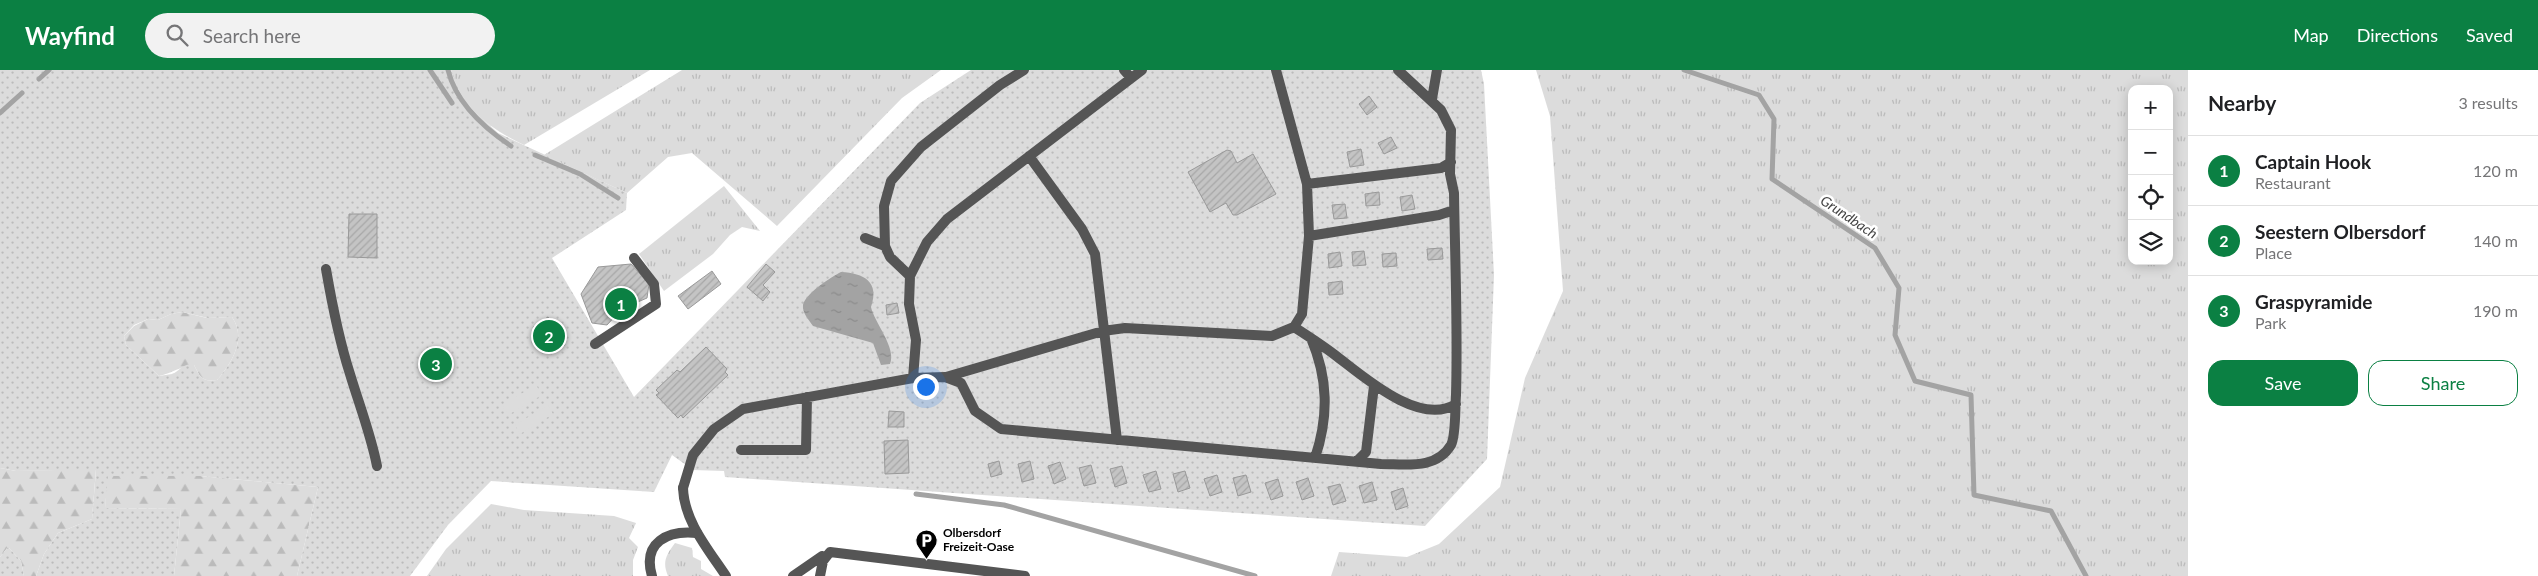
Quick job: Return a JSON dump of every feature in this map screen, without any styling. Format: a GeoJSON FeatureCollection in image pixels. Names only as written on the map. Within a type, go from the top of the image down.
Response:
{"type":"FeatureCollection","features":[{"type":"Feature","properties":{"kind":"street"},"geometry":{"type":"LineString","coordinates":[[910,276],[890,257],[885,246],[884,206],[891,181],[920,148],[1000,85],[1024,70]]}},
{"type":"Feature","properties":{"kind":"street"},"geometry":{"type":"LineString","coordinates":[[1124,70],[1131,78]]}},
{"type":"Feature","properties":{"kind":"street"},"geometry":{"type":"LineString","coordinates":[[913,378],[916,340],[909,304],[910,276],[927,242],[948,219],[1142,70]]}},
{"type":"Feature","properties":{"kind":"street"},"geometry":{"type":"LineString","coordinates":[[726,576],[683,505],[683,488],[693,455],[714,429],[743,409],[913,378],[945,377],[1103,331],[1125,328],[1272,336],[1294,327],[1302,314],[1309,236],[1307,184],[1276,70]]}},
{"type":"Feature","properties":{"kind":"street"},"geometry":{"type":"LineString","coordinates":[[945,377],[961,383],[975,411],[1001,430],[1357,461],[1426,464],[1441,455],[1451,444],[1456,404],[1458,338],[1454,210],[1450,174],[1450,130],[1441,110],[1432,99],[1398,70]]}},
{"type":"Feature","properties":{"kind":"street"},"geometry":{"type":"LineString","coordinates":[[1432,99],[1437,70]]}},
{"type":"Feature","properties":{"kind":"street"},"geometry":{"type":"LineString","coordinates":[[1029,156],[1082,229],[1095,254],[1117,440]]}},
{"type":"Feature","properties":{"kind":"street"},"geometry":{"type":"LineString","coordinates":[[1307,184],[1441,168],[1451,162]]}},
{"type":"Feature","properties":{"kind":"street"},"geometry":{"type":"LineString","coordinates":[[1309,236],[1439,215],[1454,210]]}},
{"type":"Feature","properties":{"kind":"street"},"geometry":{"type":"LineString","coordinates":[[865,238],[885,246]]}},
{"type":"Feature","properties":{"kind":"street"},"geometry":{"type":"LineString","coordinates":[[595,344],[656,304],[654,284],[634,258]]}},
{"type":"Feature","properties":{"kind":"street"},"geometry":{"type":"LineString","coordinates":[[326,269],[331,300],[349,371],[373,446],[377,466]]}},
{"type":"Feature","properties":{"kind":"street"},"geometry":{"type":"LineString","coordinates":[[1294,327],[1374,386],[1418,408],[1448,409],[1456,404]]}},
{"type":"Feature","properties":{"kind":"street"},"geometry":{"type":"LineString","coordinates":[[1311,338],[1320,361],[1326,394],[1323,433],[1315,458]]}},
{"type":"Feature","properties":{"kind":"street"},"geometry":{"type":"LineString","coordinates":[[1357,461],[1366,452],[1374,386]]}},
{"type":"Feature","properties":{"kind":"street"},"geometry":{"type":"LineString","coordinates":[[741,450],[806,450],[807,397]]}},
{"type":"Feature","properties":{"kind":"street"},"geometry":{"type":"LineString","coordinates":[[652,576],[650,558],[656,544],[670,534],[698,532]]}},
{"type":"Feature","properties":{"kind":"street"},"geometry":{"type":"LineString","coordinates":[[820,576],[823,561],[830,552],[1025,576]]}},
{"type":"Feature","properties":{"kind":"street"},"geometry":{"type":"LineString","coordinates":[[793,576],[822,556]]}},
{"type":"Feature","properties":{"kind":"green space"},"geometry":{"type":"Polygon","coordinates":[[[0,70],[451,70],[459,91],[472,109],[498,133],[627,193],[626,210],[552,258],[634,397],[920,103],[971,70],[1481,70],[1484,84],[1494,275],[1487,459],[1425,526],[725,477],[724,471],[693,470],[672,455],[654,492],[491,481],[448,525],[410,576],[297,576],[318,487],[200,476],[108,476],[105,508],[181,509],[174,576],[36,576],[44,554],[58,533],[92,519],[96,470],[16,471],[0,468],[0,70]],[[182,312],[171,314],[158,320],[148,319],[134,325],[124,336],[126,345],[159,376],[175,373],[190,364],[194,365],[202,378],[217,380],[228,366],[236,350],[238,333],[232,317],[208,318],[182,312]]]}},
{"type":"Feature","properties":{"kind":"green space"},"geometry":{"type":"Polygon","coordinates":[[[451,70],[650,70],[524,145],[500,132],[479,116],[462,95],[455,83],[451,70]]]}},
{"type":"Feature","properties":{"kind":"green space"},"geometry":{"type":"Polygon","coordinates":[[[682,70],[941,70],[902,98],[777,226],[692,153],[668,157],[627,193],[544,155],[682,70]]]}},
{"type":"Feature","properties":{"kind":"green space"},"geometry":{"type":"Polygon","coordinates":[[[1536,70],[2188,70],[2188,576],[1331,576],[1339,552],[1407,557],[1439,544],[1500,487],[1525,378],[1563,291],[1550,116],[1536,70]]]}},
{"type":"Feature","properties":{"kind":"green space"},"geometry":{"type":"Polygon","coordinates":[[[724,186],[760,231],[742,227],[730,235],[713,254],[664,291],[639,254],[724,186]]]}},
{"type":"Feature","properties":{"kind":"green space"},"geometry":{"type":"Polygon","coordinates":[[[182,312],[207,318],[232,317],[238,333],[238,342],[228,366],[217,380],[202,378],[194,365],[159,376],[126,345],[124,336],[134,326],[148,319],[158,320],[171,314],[182,312]]]}},
{"type":"Feature","properties":{"kind":"green space"},"geometry":{"type":"Polygon","coordinates":[[[536,385],[542,395],[508,415],[502,405],[536,385]]]}},
{"type":"Feature","properties":{"kind":"green space"},"geometry":{"type":"Polygon","coordinates":[[[548,405],[553,414],[520,434],[515,425],[548,405]]]}},
{"type":"Feature","properties":{"kind":"green space"},"geometry":{"type":"Polygon","coordinates":[[[0,468],[16,471],[96,469],[92,519],[58,533],[44,554],[36,576],[24,576],[21,561],[8,547],[0,557],[0,468]]]}},
{"type":"Feature","properties":{"kind":"green space"},"geometry":{"type":"Polygon","coordinates":[[[107,476],[200,476],[318,487],[297,576],[174,576],[181,509],[105,508],[107,476]]]}},
{"type":"Feature","properties":{"kind":"green space"},"geometry":{"type":"Polygon","coordinates":[[[491,504],[524,510],[614,516],[636,523],[629,538],[638,547],[633,560],[633,576],[427,576],[446,549],[491,504]]]}},
{"type":"Feature","properties":{"kind":"green space"},"geometry":{"type":"Polygon","coordinates":[[[675,543],[692,548],[693,557],[701,561],[701,569],[713,576],[668,576],[665,563],[669,551],[675,543]]]}},
{"type":"Feature","properties":{"kind":"green space"},"geometry":{"type":"Polygon","coordinates":[[[8,547],[21,561],[24,576],[0,576],[0,557],[8,547]]]}},
{"type":"Feature","properties":{"kind":"water"},"geometry":{"type":"Polygon","coordinates":[[[841,272],[857,274],[868,280],[872,285],[873,298],[871,307],[888,343],[891,358],[890,364],[881,365],[873,343],[813,326],[805,314],[803,305],[808,296],[841,272]]]}},
{"type":"Feature","properties":{"kind":"building"},"geometry":{"type":"Polygon","coordinates":[[[1369,96],[1377,107],[1367,115],[1359,104],[1369,96]]]}},
{"type":"Feature","properties":{"kind":"building"},"geometry":{"type":"Polygon","coordinates":[[[1391,137],[1397,148],[1384,154],[1378,143],[1391,137]]]}},
{"type":"Feature","properties":{"kind":"building"},"geometry":{"type":"Polygon","coordinates":[[[1361,149],[1364,165],[1350,167],[1347,152],[1361,149]]]}},
{"type":"Feature","properties":{"kind":"building"},"geometry":{"type":"Polygon","coordinates":[[[1227,150],[1231,151],[1237,163],[1253,154],[1276,194],[1237,215],[1233,215],[1226,203],[1210,212],[1188,172],[1227,150]]]}},
{"type":"Feature","properties":{"kind":"building"},"geometry":{"type":"Polygon","coordinates":[[[1379,192],[1380,205],[1366,206],[1365,194],[1379,192]]]}},
{"type":"Feature","properties":{"kind":"building"},"geometry":{"type":"Polygon","coordinates":[[[1412,195],[1415,209],[1402,211],[1400,197],[1412,195]]]}},
{"type":"Feature","properties":{"kind":"building"},"geometry":{"type":"Polygon","coordinates":[[[1345,204],[1347,218],[1334,219],[1332,205],[1345,204]]]}},
{"type":"Feature","properties":{"kind":"building"},"geometry":{"type":"Polygon","coordinates":[[[349,214],[377,214],[377,258],[348,257],[349,214]]]}},
{"type":"Feature","properties":{"kind":"building"},"geometry":{"type":"Polygon","coordinates":[[[1442,248],[1443,259],[1428,260],[1427,249],[1442,248]]]}},
{"type":"Feature","properties":{"kind":"building"},"geometry":{"type":"Polygon","coordinates":[[[1364,251],[1366,265],[1353,266],[1352,252],[1364,251]]]}},
{"type":"Feature","properties":{"kind":"building"},"geometry":{"type":"Polygon","coordinates":[[[1340,252],[1342,266],[1329,268],[1328,254],[1340,252]]]}},
{"type":"Feature","properties":{"kind":"building"},"geometry":{"type":"Polygon","coordinates":[[[1396,253],[1397,266],[1383,267],[1382,254],[1396,253]]]}},
{"type":"Feature","properties":{"kind":"building"},"geometry":{"type":"Polygon","coordinates":[[[631,264],[649,284],[647,298],[633,304],[630,313],[618,313],[607,325],[592,323],[581,294],[598,267],[631,264]]]}},
{"type":"Feature","properties":{"kind":"building"},"geometry":{"type":"Polygon","coordinates":[[[766,264],[775,272],[763,285],[770,292],[763,301],[747,287],[766,264]]]}},
{"type":"Feature","properties":{"kind":"building"},"geometry":{"type":"Polygon","coordinates":[[[712,271],[721,284],[688,309],[678,296],[712,271]]]}},
{"type":"Feature","properties":{"kind":"building"},"geometry":{"type":"Polygon","coordinates":[[[1342,281],[1343,294],[1329,295],[1328,283],[1342,281]]]}},
{"type":"Feature","properties":{"kind":"building"},"geometry":{"type":"Polygon","coordinates":[[[897,303],[899,313],[887,315],[886,305],[897,303]]]}},
{"type":"Feature","properties":{"kind":"building"},"geometry":{"type":"Polygon","coordinates":[[[548,317],[565,345],[551,354],[533,327],[548,317]]]}},
{"type":"Feature","properties":{"kind":"building"},"geometry":{"type":"Polygon","coordinates":[[[706,347],[727,369],[725,372],[728,375],[683,418],[681,415],[678,418],[656,395],[659,393],[656,390],[677,370],[680,372],[706,347]]]}},
{"type":"Feature","properties":{"kind":"building"},"geometry":{"type":"Polygon","coordinates":[[[889,411],[904,412],[904,427],[888,427],[889,411]]]}},
{"type":"Feature","properties":{"kind":"building"},"geometry":{"type":"Polygon","coordinates":[[[908,440],[909,473],[885,474],[884,441],[908,440]]]}},
{"type":"Feature","properties":{"kind":"building"},"geometry":{"type":"Polygon","coordinates":[[[999,461],[1002,474],[991,477],[988,464],[999,461]]]}},
{"type":"Feature","properties":{"kind":"building"},"geometry":{"type":"Polygon","coordinates":[[[1030,461],[1034,479],[1022,482],[1018,464],[1030,461]]]}},
{"type":"Feature","properties":{"kind":"building"},"geometry":{"type":"Polygon","coordinates":[[[1060,462],[1066,479],[1054,484],[1048,466],[1060,462]]]}},
{"type":"Feature","properties":{"kind":"building"},"geometry":{"type":"Polygon","coordinates":[[[1091,465],[1096,483],[1084,486],[1079,468],[1091,465]]]}},
{"type":"Feature","properties":{"kind":"building"},"geometry":{"type":"Polygon","coordinates":[[[1122,466],[1127,483],[1115,487],[1110,469],[1122,466]]]}},
{"type":"Feature","properties":{"kind":"building"},"geometry":{"type":"Polygon","coordinates":[[[1156,471],[1161,489],[1149,492],[1143,475],[1156,471]]]}},
{"type":"Feature","properties":{"kind":"building"},"geometry":{"type":"Polygon","coordinates":[[[1185,471],[1190,488],[1178,492],[1173,474],[1185,471]]]}},
{"type":"Feature","properties":{"kind":"building"},"geometry":{"type":"Polygon","coordinates":[[[1217,475],[1222,492],[1210,496],[1204,479],[1217,475]]]}},
{"type":"Feature","properties":{"kind":"building"},"geometry":{"type":"Polygon","coordinates":[[[1246,475],[1251,492],[1238,496],[1233,478],[1246,475]]]}},
{"type":"Feature","properties":{"kind":"building"},"geometry":{"type":"Polygon","coordinates":[[[1308,478],[1314,496],[1302,500],[1296,482],[1308,478]]]}},
{"type":"Feature","properties":{"kind":"building"},"geometry":{"type":"Polygon","coordinates":[[[1278,479],[1283,496],[1271,500],[1265,483],[1278,479]]]}},
{"type":"Feature","properties":{"kind":"building"},"geometry":{"type":"Polygon","coordinates":[[[1372,482],[1377,500],[1364,503],[1359,486],[1372,482]]]}},
{"type":"Feature","properties":{"kind":"building"},"geometry":{"type":"Polygon","coordinates":[[[1340,484],[1346,501],[1333,505],[1328,487],[1340,484]]]}},
{"type":"Feature","properties":{"kind":"building"},"geometry":{"type":"Polygon","coordinates":[[[1403,488],[1408,506],[1396,510],[1391,492],[1403,488]]]}},
{"type":"Feature","properties":{"kind":"waterway"},"geometry":{"type":"LineString","coordinates":[[39,79],[49,70]]}},
{"type":"Feature","properties":{"kind":"waterway"},"geometry":{"type":"LineString","coordinates":[[430,70],[452,103]]}},
{"type":"Feature","properties":{"kind":"waterway"},"geometry":{"type":"LineString","coordinates":[[448,70],[457,93],[472,114],[511,146]]}},
{"type":"Feature","properties":{"kind":"waterway","name":"Grundbach"},"geometry":{"type":"LineString","coordinates":[[1684,70],[1759,95],[1774,119],[1772,179],[1875,248],[1899,288],[1895,335],[1915,381],[1971,395],[1974,495],[2051,511],[2086,576]]}},
{"type":"Feature","properties":{"kind":"waterway"},"geometry":{"type":"LineString","coordinates":[[0,113],[22,93]]}},
{"type":"Feature","properties":{"kind":"waterway"},"geometry":{"type":"LineString","coordinates":[[535,155],[580,174],[618,198]]}},
{"type":"Feature","properties":{"kind":"waterway"},"geometry":{"type":"LineString","coordinates":[[916,494],[1004,505],[1255,576]]}},
{"type":"Feature","properties":{"kind":"place","name":"Captain Hook"},"geometry":{"type":"Point","coordinates":[621,304]}},
{"type":"Feature","properties":{"kind":"place","name":"Seestern Olbersdorf"},"geometry":{"type":"Point","coordinates":[549,336]}},
{"type":"Feature","properties":{"kind":"place","name":"Graspyramide"},"geometry":{"type":"Point","coordinates":[436,364]}},
{"type":"Feature","properties":{"kind":"place","name":"Olbersdorf Freizeit-Oase"},"geometry":{"type":"Point","coordinates":[927,559]}}]}
